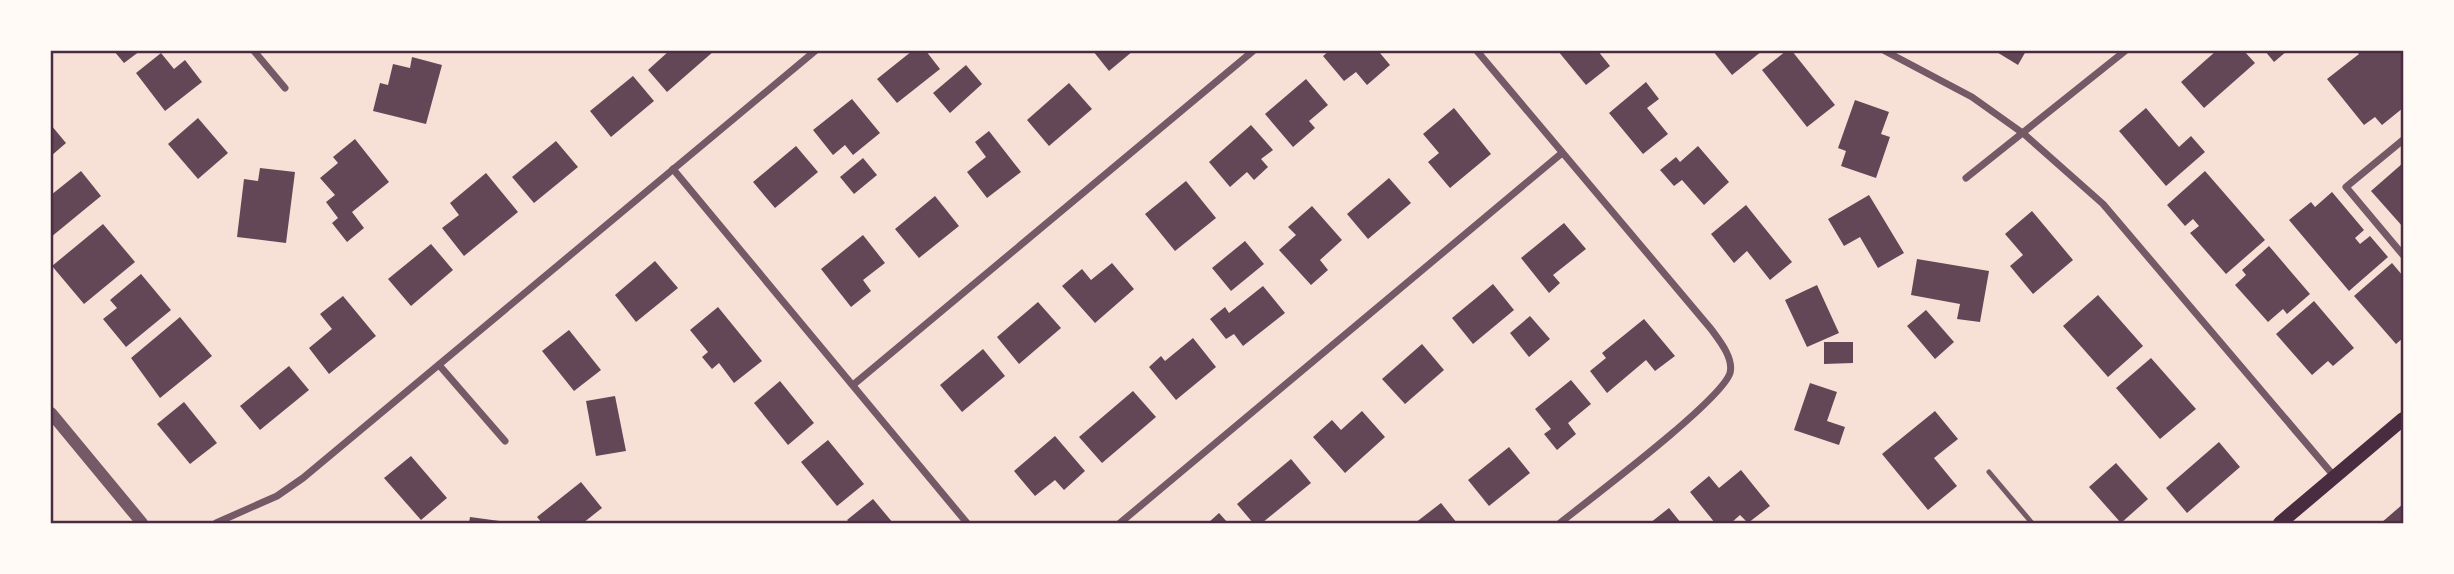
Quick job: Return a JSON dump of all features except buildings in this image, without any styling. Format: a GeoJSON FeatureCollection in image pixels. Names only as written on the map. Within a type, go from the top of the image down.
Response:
{"type":"FeatureCollection","features":[{"type":"Feature","properties":{"kind":"main road"},"geometry":{"type":"LineString","coordinates":[[2280,523],[2403,419]]}},
{"type":"Feature","properties":{"kind":"street"},"geometry":{"type":"LineString","coordinates":[[254,51],[285,88]]}},
{"type":"Feature","properties":{"kind":"street"},"geometry":{"type":"LineString","coordinates":[[216,523],[277,496],[303,478],[815,51]]}},
{"type":"Feature","properties":{"kind":"street"},"geometry":{"type":"LineString","coordinates":[[853,385],[1253,51]]}},
{"type":"Feature","properties":{"kind":"street"},"geometry":{"type":"LineString","coordinates":[[1477,51],[1711,329],[1728,356],[1731,370],[1724,384],[1702,406],[1560,523]]}},
{"type":"Feature","properties":{"kind":"street"},"geometry":{"type":"LineString","coordinates":[[1885,51],[1972,97],[2024,134],[2103,204],[2334,477]]}},
{"type":"Feature","properties":{"kind":"street"},"geometry":{"type":"LineString","coordinates":[[1966,178],[2124,51]]}},
{"type":"Feature","properties":{"kind":"street"},"geometry":{"type":"LineString","coordinates":[[2403,140],[2346,187],[2403,255]]}},
{"type":"Feature","properties":{"kind":"street"},"geometry":{"type":"LineString","coordinates":[[1120,523],[1562,153]]}},
{"type":"Feature","properties":{"kind":"street"},"geometry":{"type":"LineString","coordinates":[[673,169],[967,523]]}},
{"type":"Feature","properties":{"kind":"street"},"geometry":{"type":"LineString","coordinates":[[439,365],[505,441]]}},
{"type":"Feature","properties":{"kind":"street"},"geometry":{"type":"LineString","coordinates":[[51,413],[142,523]]}},
{"type":"Feature","properties":{"kind":"lane"},"geometry":{"type":"LineString","coordinates":[[1989,472],[2032,523]]}}]}
